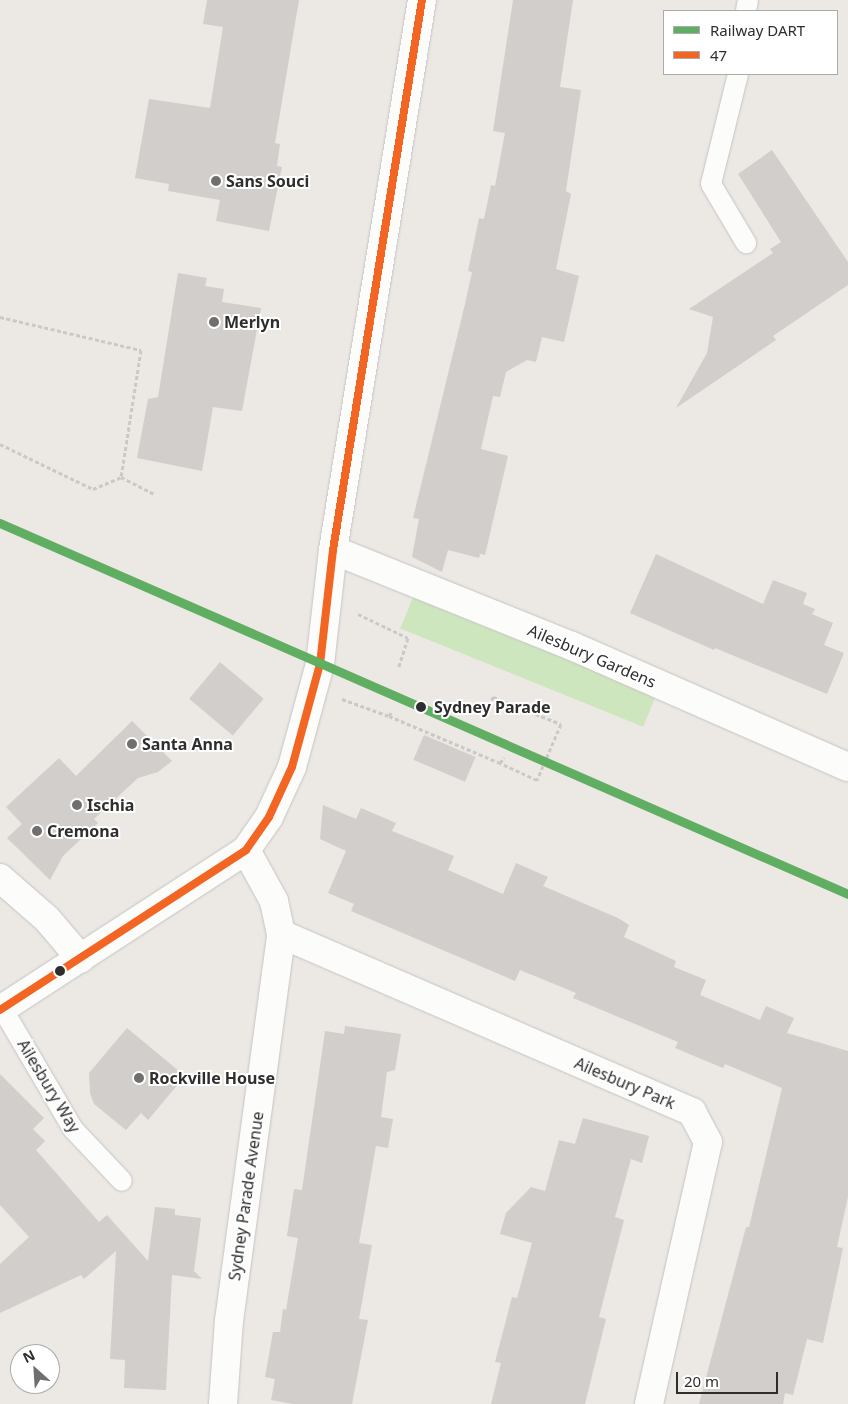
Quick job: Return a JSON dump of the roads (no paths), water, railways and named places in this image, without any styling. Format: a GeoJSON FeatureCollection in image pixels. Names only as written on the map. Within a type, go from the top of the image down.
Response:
{"type":"FeatureCollection","features":[{"type":"Feature","properties":{"kind":"street"},"geometry":{"type":"LineString","coordinates":[[1,1009],[81,959],[246,850],[269,817],[292,767],[320,664],[333,550],[422,0]]}},
{"type":"Feature","properties":{"kind":"street","name":"Ailesbury Gardens"},"geometry":{"type":"LineString","coordinates":[[333,550],[572,646],[848,767]]}},
{"type":"Feature","properties":{"kind":"street","name":"Sydney Parade Avenue"},"geometry":{"type":"LineString","coordinates":[[223,1404],[229,1321],[281,934],[274,901],[246,850]]}},
{"type":"Feature","properties":{"kind":"street"},"geometry":{"type":"LineString","coordinates":[[0,878],[48,919],[81,959]]}},
{"type":"Feature","properties":{"kind":"street","name":"Ailesbury Park"},"geometry":{"type":"LineString","coordinates":[[281,934],[692,1112],[708,1142],[649,1404]]}},
{"type":"Feature","properties":{"kind":"lane"},"geometry":{"type":"LineString","coordinates":[[738,75],[711,184],[746,243]]}},
{"type":"Feature","properties":{"kind":"lane","name":"Ailesbury Way"},"geometry":{"type":"LineString","coordinates":[[1,1009],[73,1129],[122,1181]]}},
{"type":"Feature","properties":{"kind":"rail line","name":"DART"},"geometry":{"type":"LineString","coordinates":[[0,523],[848,894]]}},
{"type":"Feature","properties":{"kind":"place","name":"Sans Souci"},"geometry":{"type":"Point","coordinates":[216,181]}},
{"type":"Feature","properties":{"kind":"place","name":"Merlyn"},"geometry":{"type":"Point","coordinates":[214,322]}},
{"type":"Feature","properties":{"kind":"place","name":"Sydney Parade"},"geometry":{"type":"Point","coordinates":[421,707]}},
{"type":"Feature","properties":{"kind":"place","name":"Santa Anna"},"geometry":{"type":"Point","coordinates":[132,744]}},
{"type":"Feature","properties":{"kind":"place","name":"Ischia"},"geometry":{"type":"Point","coordinates":[77,805]}},
{"type":"Feature","properties":{"kind":"place","name":"Cremona"},"geometry":{"type":"Point","coordinates":[37,831]}},
{"type":"Feature","properties":{"kind":"place","name":"Rockville House"},"geometry":{"type":"Point","coordinates":[139,1078]}}]}
